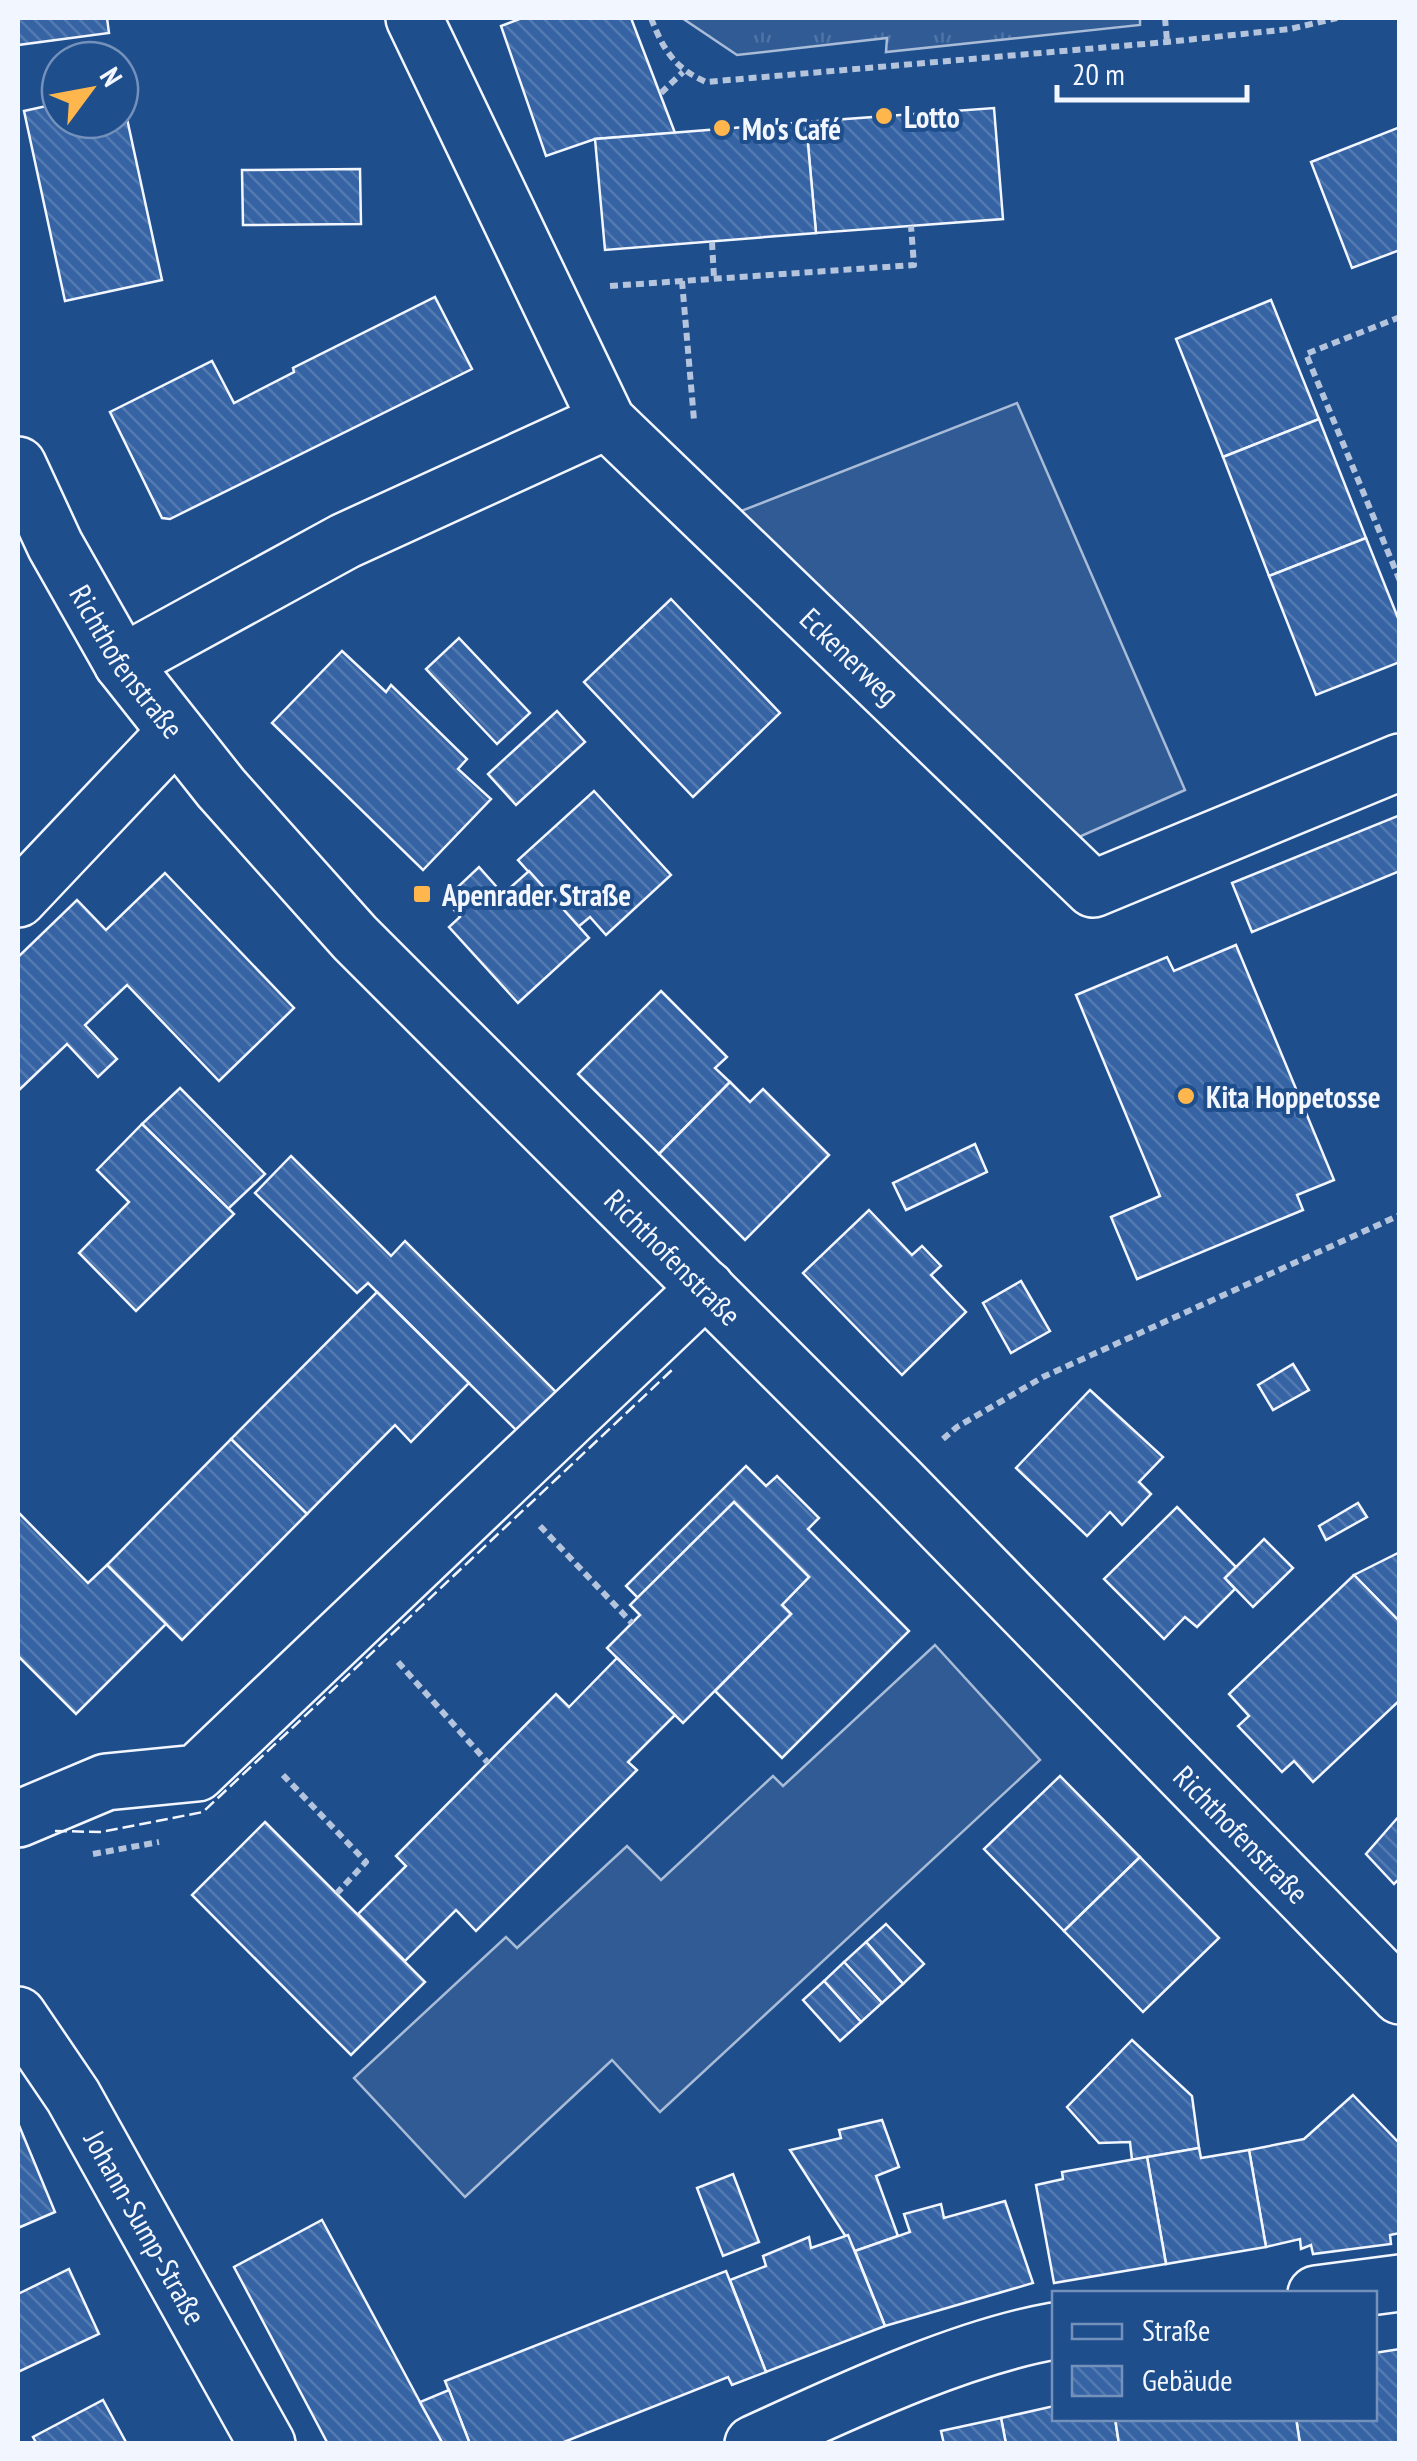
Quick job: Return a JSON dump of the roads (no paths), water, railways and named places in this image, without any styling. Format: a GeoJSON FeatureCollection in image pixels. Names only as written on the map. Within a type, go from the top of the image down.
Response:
{"type":"FeatureCollection","features":[{"type":"Feature","properties":{"kind":"street","name":"Eckenerweg"},"geometry":{"type":"LineString","coordinates":[[414,18],[607,421],[1092,889],[1400,762]]}},
{"type":"Feature","properties":{"kind":"street"},"geometry":{"type":"LineString","coordinates":[[122,663],[345,541],[607,421]]}},
{"type":"Feature","properties":{"kind":"street","name":"Richthofenstraße"},"geometry":{"type":"LineString","coordinates":[[18,465],[54,545],[122,663],[176,732],[355,938],[899,1482],[1400,1996]]}},
{"type":"Feature","properties":{"kind":"street"},"geometry":{"type":"LineString","coordinates":[[18,899],[176,732]]}},
{"type":"Feature","properties":{"kind":"street"},"geometry":{"type":"LineString","coordinates":[[18,1819],[106,1782],[197,1773],[706,1288]]}},
{"type":"Feature","properties":{"kind":"street","name":"Johann-Sump-Straße"},"geometry":{"type":"LineString","coordinates":[[18,2015],[72,2096],[267,2444]]}},
{"type":"Feature","properties":{"kind":"street"},"geometry":{"type":"LineString","coordinates":[[1337,2291],[1400,2282]]}},
{"type":"Feature","properties":{"kind":"street"},"geometry":{"type":"LineString","coordinates":[[753,2444],[941,2366],[1025,2336],[1052,2331]]}},
{"type":"Feature","properties":{"kind":"place","name":"Lotto"},"geometry":{"type":"Point","coordinates":[884,116]}},
{"type":"Feature","properties":{"kind":"place","name":"Mo's Café"},"geometry":{"type":"Point","coordinates":[722,128]}},
{"type":"Feature","properties":{"kind":"place","name":"Apenrader Straße"},"geometry":{"type":"Point","coordinates":[422,894]}},
{"type":"Feature","properties":{"kind":"place","name":"Kita Hoppetosse"},"geometry":{"type":"Point","coordinates":[1186,1096]}}]}
